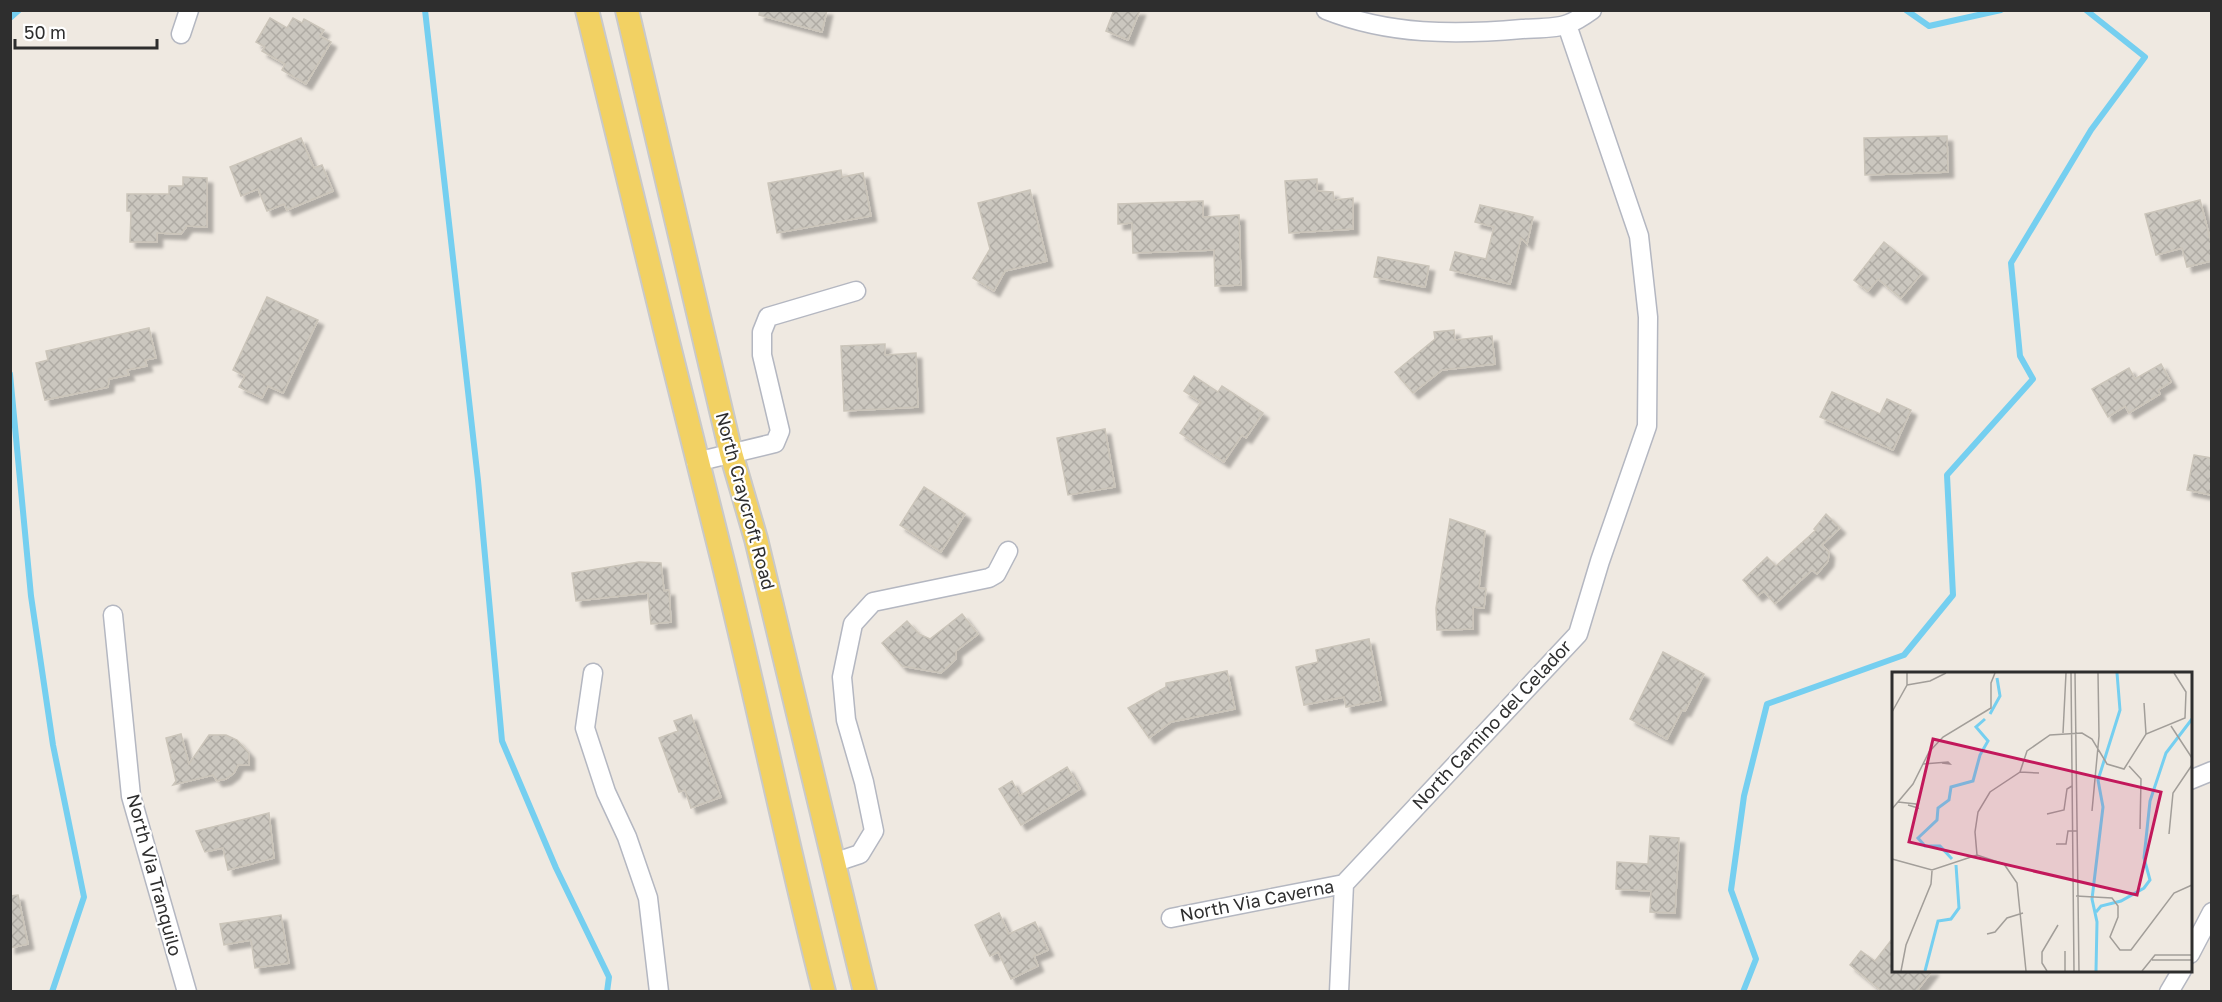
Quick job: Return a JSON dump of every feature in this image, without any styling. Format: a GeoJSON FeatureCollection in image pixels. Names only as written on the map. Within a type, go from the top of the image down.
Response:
{"type":"FeatureCollection","features":[{"type":"Feature","properties":{"kind":"main road","name":"North Craycroft Road"},"geometry":{"type":"LineString","coordinates":[[587,10],[696,462],[723,563],[793,872],[824,992]]}},
{"type":"Feature","properties":{"kind":"main road","name":"North Craycroft Road"},"geometry":{"type":"LineString","coordinates":[[627,10],[731,453],[756,539],[866,992]]}},
{"type":"Feature","properties":{"kind":"street"},"geometry":{"type":"LineString","coordinates":[[181,34],[189,10]]}},
{"type":"Feature","properties":{"kind":"street"},"geometry":{"type":"LineString","coordinates":[[1326,10],[1348,19],[1391,28],[1443,34],[1567,25],[1592,10]]}},
{"type":"Feature","properties":{"kind":"street","name":"North Camino del Celador"},"geometry":{"type":"LineString","coordinates":[[1344,884],[1578,634],[1600,561],[1647,426],[1648,317],[1639,236],[1567,25]]}},
{"type":"Feature","properties":{"kind":"street"},"geometry":{"type":"LineString","coordinates":[[696,462],[775,443],[780,431],[762,355],[762,332],[768,317],[856,291]]}},
{"type":"Feature","properties":{"kind":"street"},"geometry":{"type":"LineString","coordinates":[[833,863],[860,854],[874,831],[864,782],[846,720],[842,677],[853,624],[873,602],[989,578],[996,574],[1008,551]]}},
{"type":"Feature","properties":{"kind":"street","name":"North Via Tranquilo"},"geometry":{"type":"LineString","coordinates":[[113,615],[131,796],[187,992]]}},
{"type":"Feature","properties":{"kind":"street"},"geometry":{"type":"LineString","coordinates":[[593,673],[585,728],[606,792],[627,837],[648,897],[659,992]]}},
{"type":"Feature","properties":{"kind":"street"},"geometry":{"type":"LineString","coordinates":[[2192,779],[2211,771]]}},
{"type":"Feature","properties":{"kind":"street"},"geometry":{"type":"LineString","coordinates":[[1339,992],[1344,884]]}},
{"type":"Feature","properties":{"kind":"street","name":"North Via Caverna"},"geometry":{"type":"LineString","coordinates":[[1171,918],[1344,884]]}},
{"type":"Feature","properties":{"kind":"street"},"geometry":{"type":"LineString","coordinates":[[2192,950],[2211,912]]}},
{"type":"Feature","properties":{"kind":"street"},"geometry":{"type":"LineString","coordinates":[[2169,992],[2181,972]]}},
{"type":"Feature","properties":{"kind":"building"},"geometry":{"type":"Polygon","coordinates":[[[760,10],[827,10],[822,32],[759,15],[760,10]]]}},
{"type":"Feature","properties":{"kind":"building"},"geometry":{"type":"Polygon","coordinates":[[[1114,10],[1140,10],[1128,40],[1106,31],[1114,10]]]}},
{"type":"Feature","properties":{"kind":"building"},"geometry":{"type":"Polygon","coordinates":[[[270,18],[287,28],[293,18],[302,23],[304,19],[324,30],[320,36],[331,42],[306,84],[282,70],[285,64],[262,51],[265,47],[256,42],[270,18]]]}},
{"type":"Feature","properties":{"kind":"building"},"geometry":{"type":"Polygon","coordinates":[[[1947,136],[1948,172],[1865,175],[1864,138],[1947,136]]]}},
{"type":"Feature","properties":{"kind":"building"},"geometry":{"type":"Polygon","coordinates":[[[301,138],[314,168],[322,165],[333,191],[287,210],[284,204],[267,211],[258,189],[241,196],[230,167],[301,138]]]}},
{"type":"Feature","properties":{"kind":"building"},"geometry":{"type":"Polygon","coordinates":[[[841,170],[842,177],[863,173],[871,216],[777,233],[768,183],[841,170]]]}},
{"type":"Feature","properties":{"kind":"building"},"geometry":{"type":"Polygon","coordinates":[[[183,177],[207,178],[207,227],[187,226],[181,234],[157,233],[157,242],[130,242],[131,211],[127,211],[127,194],[169,194],[169,186],[183,186],[183,177]]]}},
{"type":"Feature","properties":{"kind":"building"},"geometry":{"type":"Polygon","coordinates":[[[1317,179],[1317,191],[1333,192],[1334,200],[1353,198],[1353,229],[1289,233],[1285,181],[1317,179]]]}},
{"type":"Feature","properties":{"kind":"building"},"geometry":{"type":"Polygon","coordinates":[[[1030,190],[1047,261],[1005,271],[994,291],[973,278],[990,249],[978,203],[1030,190]]]}},
{"type":"Feature","properties":{"kind":"building"},"geometry":{"type":"Polygon","coordinates":[[[2200,200],[2211,242],[2211,261],[2187,267],[2182,248],[2156,255],[2145,214],[2200,200]]]}},
{"type":"Feature","properties":{"kind":"building"},"geometry":{"type":"Polygon","coordinates":[[[1203,201],[1203,217],[1239,215],[1241,285],[1215,286],[1214,250],[1133,253],[1132,223],[1118,224],[1118,204],[1203,201]]]}},
{"type":"Feature","properties":{"kind":"building"},"geometry":{"type":"Polygon","coordinates":[[[1480,205],[1533,217],[1527,244],[1521,238],[1510,284],[1450,270],[1455,252],[1486,259],[1494,227],[1475,222],[1480,205]]]}},
{"type":"Feature","properties":{"kind":"building"},"geometry":{"type":"Polygon","coordinates":[[[1884,242],[1922,273],[1901,298],[1878,279],[1868,291],[1854,280],[1884,242]]]}},
{"type":"Feature","properties":{"kind":"building"},"geometry":{"type":"Polygon","coordinates":[[[1378,257],[1429,266],[1425,287],[1374,277],[1378,257]]]}},
{"type":"Feature","properties":{"kind":"building"},"geometry":{"type":"Polygon","coordinates":[[[267,297],[318,320],[283,393],[268,386],[262,398],[239,387],[245,376],[233,370],[267,297]]]}},
{"type":"Feature","properties":{"kind":"building"},"geometry":{"type":"Polygon","coordinates":[[[149,328],[156,358],[145,360],[147,366],[127,370],[129,375],[109,379],[108,387],[45,400],[36,363],[48,360],[46,351],[149,328]]]}},
{"type":"Feature","properties":{"kind":"building"},"geometry":{"type":"Polygon","coordinates":[[[1454,330],[1455,340],[1492,336],[1495,364],[1442,370],[1413,393],[1395,372],[1435,339],[1434,332],[1454,330]]]}},
{"type":"Feature","properties":{"kind":"building"},"geometry":{"type":"Polygon","coordinates":[[[885,344],[885,355],[916,353],[918,407],[844,411],[841,346],[885,344]]]}},
{"type":"Feature","properties":{"kind":"building"},"geometry":{"type":"Polygon","coordinates":[[[2161,364],[2171,382],[2158,390],[2160,394],[2129,413],[2125,406],[2108,417],[2092,389],[2129,368],[2135,379],[2161,364]]]}},
{"type":"Feature","properties":{"kind":"building"},"geometry":{"type":"Polygon","coordinates":[[[1194,376],[1218,392],[1222,386],[1263,413],[1246,438],[1242,435],[1224,462],[1180,433],[1201,402],[1184,391],[1194,376]]]}},
{"type":"Feature","properties":{"kind":"building"},"geometry":{"type":"Polygon","coordinates":[[[1832,392],[1880,414],[1887,399],[1911,410],[1893,450],[1820,417],[1832,392]]]}},
{"type":"Feature","properties":{"kind":"building"},"geometry":{"type":"Polygon","coordinates":[[[1105,429],[1115,487],[1068,495],[1057,438],[1105,429]]]}},
{"type":"Feature","properties":{"kind":"building"},"geometry":{"type":"Polygon","coordinates":[[[2194,455],[2211,458],[2211,495],[2187,490],[2194,455]]]}},
{"type":"Feature","properties":{"kind":"building"},"geometry":{"type":"Polygon","coordinates":[[[924,487],[965,514],[941,552],[900,525],[924,487]]]}},
{"type":"Feature","properties":{"kind":"building"},"geometry":{"type":"Polygon","coordinates":[[[1826,514],[1840,528],[1822,545],[1829,552],[1828,561],[1817,574],[1812,570],[1775,604],[1764,591],[1757,596],[1743,580],[1767,557],[1776,566],[1816,530],[1814,529],[1826,514]]]}},
{"type":"Feature","properties":{"kind":"building"},"geometry":{"type":"Polygon","coordinates":[[[1450,519],[1485,531],[1479,588],[1486,589],[1484,608],[1473,607],[1473,629],[1437,630],[1436,608],[1450,519]]]}},
{"type":"Feature","properties":{"kind":"building"},"geometry":{"type":"Polygon","coordinates":[[[639,562],[661,563],[664,591],[669,590],[671,622],[651,624],[648,593],[576,601],[572,573],[639,562]]]}},
{"type":"Feature","properties":{"kind":"building"},"geometry":{"type":"Polygon","coordinates":[[[962,614],[978,634],[956,651],[956,659],[941,673],[902,666],[882,643],[907,621],[919,634],[930,639],[962,614]]]}},
{"type":"Feature","properties":{"kind":"building"},"geometry":{"type":"Polygon","coordinates":[[[1369,639],[1381,700],[1346,707],[1344,697],[1304,705],[1296,667],[1318,662],[1316,650],[1369,639]]]}},
{"type":"Feature","properties":{"kind":"building"},"geometry":{"type":"Polygon","coordinates":[[[1663,652],[1704,674],[1667,739],[1630,719],[1663,652]]]}},
{"type":"Feature","properties":{"kind":"building"},"geometry":{"type":"Polygon","coordinates":[[[1227,671],[1235,709],[1171,722],[1149,738],[1128,708],[1166,687],[1166,683],[1227,671]]]}},
{"type":"Feature","properties":{"kind":"building"},"geometry":{"type":"Polygon","coordinates":[[[691,715],[721,797],[691,808],[685,790],[679,792],[659,738],[678,731],[674,721],[691,715]]]}},
{"type":"Feature","properties":{"kind":"building"},"geometry":{"type":"Polygon","coordinates":[[[181,734],[189,764],[209,735],[226,735],[237,740],[249,753],[249,765],[238,765],[234,773],[226,779],[217,781],[213,775],[173,785],[176,781],[166,738],[181,734]]]}},
{"type":"Feature","properties":{"kind":"building"},"geometry":{"type":"Polygon","coordinates":[[[1067,767],[1080,789],[1021,825],[999,789],[1012,781],[1020,796],[1067,767]]]}},
{"type":"Feature","properties":{"kind":"building"},"geometry":{"type":"Polygon","coordinates":[[[269,813],[274,858],[228,870],[223,848],[205,852],[196,831],[269,813]]]}},
{"type":"Feature","properties":{"kind":"building"},"geometry":{"type":"Polygon","coordinates":[[[1650,836],[1679,838],[1675,913],[1650,912],[1651,891],[1616,889],[1617,862],[1648,864],[1650,836]]]}},
{"type":"Feature","properties":{"kind":"building"},"geometry":{"type":"Polygon","coordinates":[[[18,895],[28,944],[10,948],[10,896],[18,895]]]}},
{"type":"Feature","properties":{"kind":"building"},"geometry":{"type":"Polygon","coordinates":[[[999,913],[1009,934],[1035,922],[1048,950],[1034,956],[1038,966],[1011,979],[998,952],[990,956],[975,925],[999,913]]]}},
{"type":"Feature","properties":{"kind":"building"},"geometry":{"type":"Polygon","coordinates":[[[281,915],[289,963],[255,968],[251,940],[224,945],[220,924],[281,915]]]}},
{"type":"Feature","properties":{"kind":"building"},"geometry":{"type":"Polygon","coordinates":[[[1892,939],[1892,972],[1931,972],[1916,992],[1883,992],[1850,965],[1861,951],[1875,961],[1892,939]]]}},
{"type":"Feature","properties":{"kind":"waterway"},"geometry":{"type":"LineString","coordinates":[[10,18],[19,10]]}},
{"type":"Feature","properties":{"kind":"waterway"},"geometry":{"type":"LineString","coordinates":[[425,10],[478,480],[502,741],[556,868],[609,977],[607,992]]}},
{"type":"Feature","properties":{"kind":"waterway"},"geometry":{"type":"LineString","coordinates":[[1906,10],[1929,26],[2001,10]]}},
{"type":"Feature","properties":{"kind":"waterway"},"geometry":{"type":"LineString","coordinates":[[1743,992],[1756,959],[1731,890],[1744,796],[1767,704],[1904,655],[1953,595],[1947,475],[2033,379],[2020,356],[2011,263],[2091,130],[2145,57],[2086,10]]}},
{"type":"Feature","properties":{"kind":"waterway"},"geometry":{"type":"LineString","coordinates":[[10,374],[31,596],[53,745],[84,897],[52,992]]}}]}
